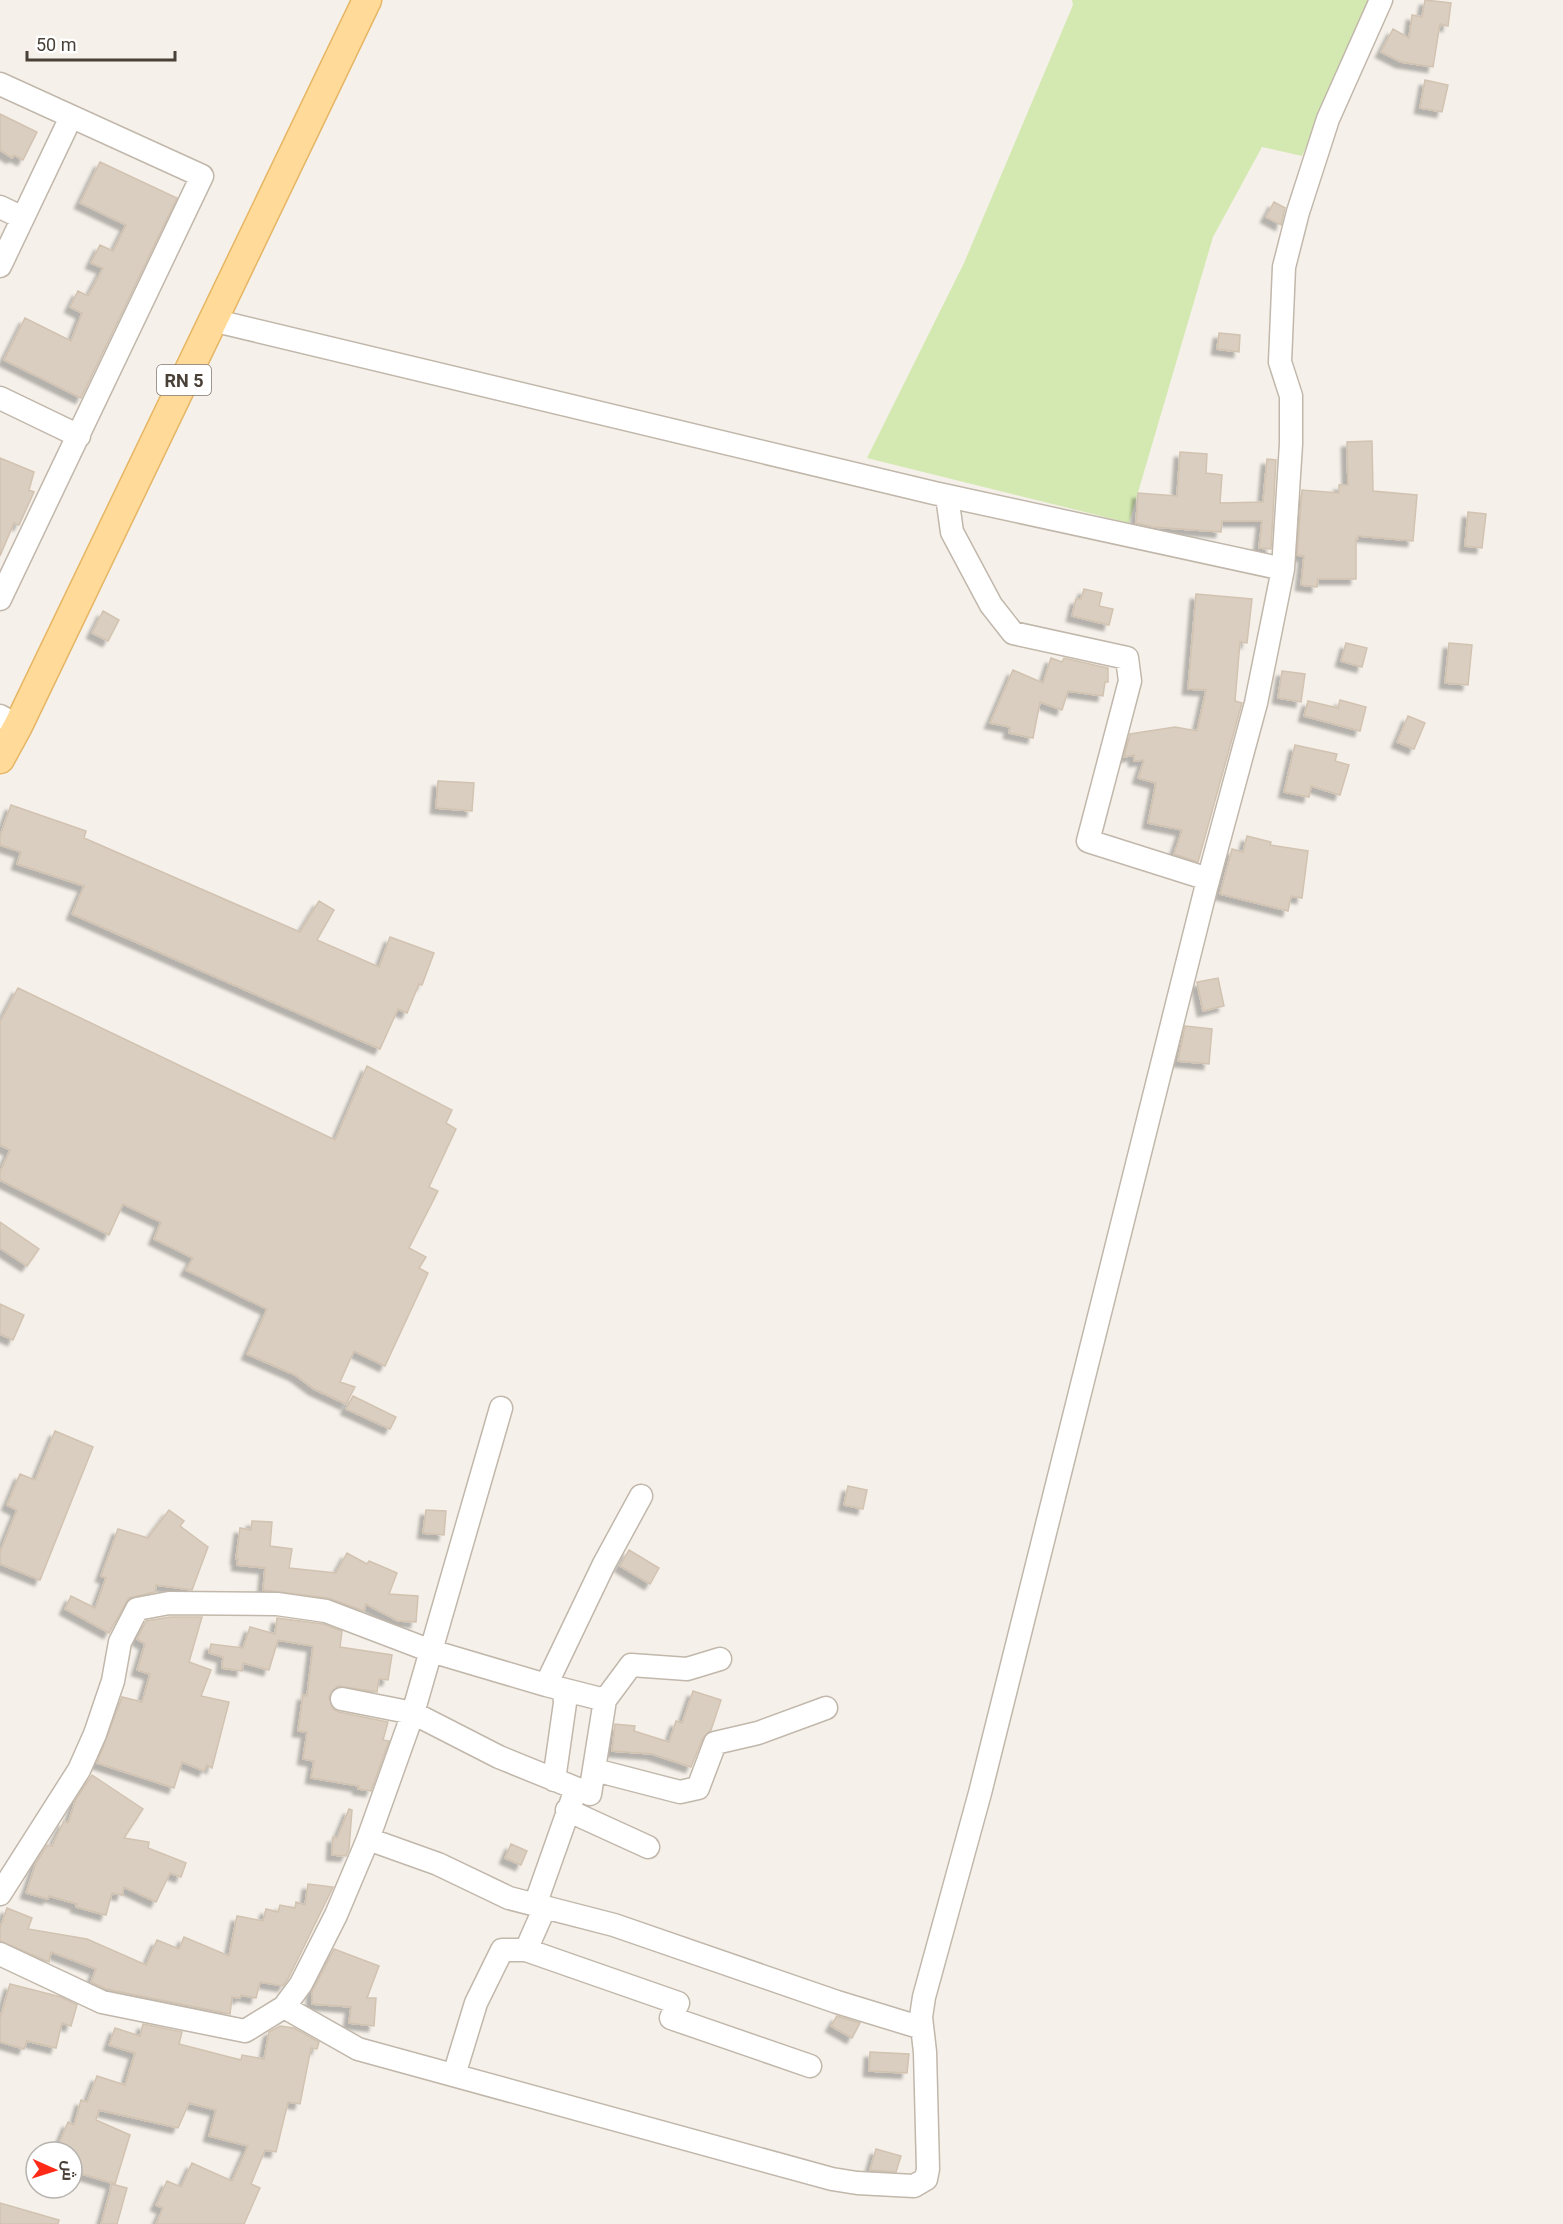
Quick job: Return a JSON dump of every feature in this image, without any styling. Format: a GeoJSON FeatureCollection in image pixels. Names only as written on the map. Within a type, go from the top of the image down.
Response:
{"type":"FeatureCollection","features":[{"type":"Feature","properties":{"kind":"main road","name":"RN 5"},"geometry":{"type":"LineString","coordinates":[[0,758],[9,721],[212,320],[367,0]]}},
{"type":"Feature","properties":{"kind":"street"},"geometry":{"type":"LineString","coordinates":[[284,2007],[358,2049],[832,2179],[914,2186],[926,2178],[928,2169],[925,2052],[922,2028],[924,1997],[980,1793],[1208,879],[1256,703],[1282,569],[1291,444],[1291,396],[1280,362],[1284,267],[1298,212],[1328,119],[1381,0]]}},
{"type":"Feature","properties":{"kind":"street"},"geometry":{"type":"LineString","coordinates":[[0,84],[202,176],[0,599]]}},
{"type":"Feature","properties":{"kind":"street"},"geometry":{"type":"LineString","coordinates":[[0,266],[71,117]]}},
{"type":"Feature","properties":{"kind":"street"},"geometry":{"type":"LineString","coordinates":[[0,207],[23,218]]}},
{"type":"Feature","properties":{"kind":"street"},"geometry":{"type":"LineString","coordinates":[[212,320],[947,496],[1282,569]]}},
{"type":"Feature","properties":{"kind":"street"},"geometry":{"type":"LineString","coordinates":[[0,398],[79,436]]}},
{"type":"Feature","properties":{"kind":"street"},"geometry":{"type":"LineString","coordinates":[[947,496],[952,532],[991,605],[1013,633],[1127,658],[1130,681],[1088,841],[1208,879]]}},
{"type":"Feature","properties":{"kind":"street"},"geometry":{"type":"LineString","coordinates":[[0,1954],[102,2002],[246,2031],[284,2007],[301,1984],[331,1924],[368,1839],[413,1713],[501,1408]]}},
{"type":"Feature","properties":{"kind":"street"},"geometry":{"type":"LineString","coordinates":[[555,1688],[604,1564],[641,1496]]}},
{"type":"Feature","properties":{"kind":"street"},"geometry":{"type":"LineString","coordinates":[[0,1894],[79,1770],[95,1734],[113,1681],[120,1642],[137,1609],[169,1603],[277,1604],[326,1611],[431,1651],[555,1688],[605,1700]]}},
{"type":"Feature","properties":{"kind":"street"},"geometry":{"type":"LineString","coordinates":[[342,1699],[413,1713],[499,1757],[590,1794],[605,1700],[631,1665],[687,1669],[720,1659]]}},
{"type":"Feature","properties":{"kind":"street"},"geometry":{"type":"LineString","coordinates":[[554,1780],[565,1703],[555,1688]]}},
{"type":"Feature","properties":{"kind":"street"},"geometry":{"type":"LineString","coordinates":[[595,1770],[680,1792],[698,1788],[715,1743],[758,1733],[826,1708]]}},
{"type":"Feature","properties":{"kind":"street"},"geometry":{"type":"LineString","coordinates":[[526,1950],[567,1810],[576,1789]]}},
{"type":"Feature","properties":{"kind":"street"},"geometry":{"type":"LineString","coordinates":[[567,1810],[648,1847]]}},
{"type":"Feature","properties":{"kind":"street"},"geometry":{"type":"LineString","coordinates":[[368,1839],[438,1864],[509,1898],[614,1925],[837,2002],[922,2028]]}},
{"type":"Feature","properties":{"kind":"street"},"geometry":{"type":"LineString","coordinates":[[454,2075],[476,2003],[502,1950],[526,1950],[678,2003],[671,2018],[810,2066]]}},
{"type":"Feature","properties":{"kind":"green space"},"geometry":{"type":"Polygon","coordinates":[[[1072,0],[1371,0],[1302,156],[1262,147],[1213,237],[1129,523],[867,458],[964,263],[1073,5],[1072,0]]]}},
{"type":"Feature","properties":{"kind":"building"},"geometry":{"type":"Polygon","coordinates":[[[1425,0],[1451,3],[1448,26],[1440,24],[1433,67],[1401,62],[1381,52],[1393,29],[1409,38],[1412,15],[1422,17],[1425,0]]]}},
{"type":"Feature","properties":{"kind":"building"},"geometry":{"type":"Polygon","coordinates":[[[1425,80],[1448,85],[1442,112],[1420,108],[1425,80]]]}},
{"type":"Feature","properties":{"kind":"building"},"geometry":{"type":"Polygon","coordinates":[[[0,114],[37,132],[23,160],[14,155],[12,158],[0,150],[0,114]]]}},
{"type":"Feature","properties":{"kind":"building"},"geometry":{"type":"Polygon","coordinates":[[[100,162],[177,198],[81,398],[4,360],[25,318],[71,341],[82,313],[70,307],[78,291],[88,296],[103,268],[91,263],[100,245],[113,251],[126,225],[80,203],[100,162]]]}},
{"type":"Feature","properties":{"kind":"building"},"geometry":{"type":"Polygon","coordinates":[[[1274,202],[1285,208],[1281,225],[1266,217],[1274,202]]]}},
{"type":"Feature","properties":{"kind":"building"},"geometry":{"type":"Polygon","coordinates":[[[1219,333],[1240,335],[1239,352],[1217,349],[1219,333]]]}},
{"type":"Feature","properties":{"kind":"building"},"geometry":{"type":"Polygon","coordinates":[[[1372,441],[1373,491],[1417,495],[1413,541],[1358,536],[1356,539],[1356,579],[1318,579],[1317,587],[1301,585],[1304,556],[1297,555],[1302,490],[1339,493],[1339,485],[1348,485],[1347,442],[1372,441]]]}},
{"type":"Feature","properties":{"kind":"building"},"geometry":{"type":"Polygon","coordinates":[[[1180,452],[1207,454],[1206,473],[1222,475],[1220,503],[1263,502],[1267,459],[1276,460],[1271,549],[1259,548],[1262,521],[1222,521],[1221,532],[1153,527],[1136,523],[1138,493],[1177,496],[1180,452]]]}},
{"type":"Feature","properties":{"kind":"building"},"geometry":{"type":"Polygon","coordinates":[[[0,458],[34,472],[29,490],[34,492],[19,525],[14,523],[0,556],[0,458]]]}},
{"type":"Feature","properties":{"kind":"building"},"geometry":{"type":"Polygon","coordinates":[[[1468,512],[1486,514],[1482,548],[1465,546],[1468,512]]]}},
{"type":"Feature","properties":{"kind":"building"},"geometry":{"type":"Polygon","coordinates":[[[1084,589],[1102,593],[1099,606],[1113,609],[1109,625],[1072,616],[1076,599],[1081,599],[1084,589]]]}},
{"type":"Feature","properties":{"kind":"building"},"geometry":{"type":"Polygon","coordinates":[[[1196,594],[1252,599],[1247,643],[1240,642],[1235,701],[1242,703],[1198,862],[1174,854],[1182,830],[1148,823],[1156,783],[1138,778],[1144,760],[1134,761],[1134,755],[1124,757],[1130,734],[1175,727],[1197,731],[1206,690],[1188,689],[1196,594]]]}},
{"type":"Feature","properties":{"kind":"building"},"geometry":{"type":"Polygon","coordinates":[[[103,611],[119,620],[108,641],[92,633],[103,611]]]}},
{"type":"Feature","properties":{"kind":"building"},"geometry":{"type":"Polygon","coordinates":[[[1346,643],[1367,648],[1362,667],[1341,661],[1346,643]]]}},
{"type":"Feature","properties":{"kind":"building"},"geometry":{"type":"Polygon","coordinates":[[[1449,643],[1472,645],[1468,685],[1445,683],[1449,643]]]}},
{"type":"Feature","properties":{"kind":"building"},"geometry":{"type":"Polygon","coordinates":[[[1051,658],[1062,662],[1064,658],[1108,668],[1108,682],[1105,682],[1103,696],[1068,691],[1062,710],[1040,702],[1033,738],[1009,733],[1010,727],[990,723],[1013,670],[1043,683],[1051,658]]]}},
{"type":"Feature","properties":{"kind":"building"},"geometry":{"type":"Polygon","coordinates":[[[1282,671],[1305,674],[1301,702],[1278,698],[1282,671]]]}},
{"type":"Feature","properties":{"kind":"building"},"geometry":{"type":"Polygon","coordinates":[[[1340,700],[1366,707],[1360,731],[1304,716],[1308,701],[1338,708],[1340,700]]]}},
{"type":"Feature","properties":{"kind":"building"},"geometry":{"type":"Polygon","coordinates":[[[1408,716],[1425,723],[1414,749],[1397,742],[1408,716]]]}},
{"type":"Feature","properties":{"kind":"building"},"geometry":{"type":"Polygon","coordinates":[[[1295,745],[1337,754],[1335,761],[1349,765],[1340,795],[1311,786],[1309,797],[1284,792],[1295,745]]]}},
{"type":"Feature","properties":{"kind":"building"},"geometry":{"type":"Polygon","coordinates":[[[438,781],[474,783],[472,811],[436,808],[438,781]]]}},
{"type":"Feature","properties":{"kind":"building"},"geometry":{"type":"Polygon","coordinates":[[[11,805],[86,831],[84,838],[300,932],[319,901],[334,910],[317,940],[379,967],[390,937],[434,953],[422,985],[419,984],[407,1013],[398,1009],[380,1049],[72,914],[84,886],[17,864],[21,852],[0,845],[0,836],[11,805]]]}},
{"type":"Feature","properties":{"kind":"building"},"geometry":{"type":"Polygon","coordinates":[[[1247,836],[1271,842],[1270,845],[1308,851],[1302,898],[1291,896],[1288,911],[1220,894],[1232,849],[1243,852],[1247,836]]]}},
{"type":"Feature","properties":{"kind":"building"},"geometry":{"type":"Polygon","coordinates":[[[1218,978],[1224,1006],[1203,1011],[1197,982],[1218,978]]]}},
{"type":"Feature","properties":{"kind":"building"},"geometry":{"type":"Polygon","coordinates":[[[18,988],[335,1140],[367,1066],[452,1110],[446,1123],[456,1129],[429,1187],[438,1191],[409,1248],[426,1257],[419,1268],[428,1273],[385,1366],[354,1351],[340,1382],[355,1387],[346,1404],[314,1389],[295,1375],[247,1354],[267,1309],[186,1270],[193,1258],[154,1239],[161,1222],[123,1204],[109,1235],[0,1180],[0,1172],[10,1150],[0,1145],[0,1022],[18,988]]]}},
{"type":"Feature","properties":{"kind":"building"},"geometry":{"type":"Polygon","coordinates":[[[1185,1026],[1212,1029],[1209,1064],[1178,1061],[1185,1026]]]}},
{"type":"Feature","properties":{"kind":"building"},"geometry":{"type":"Polygon","coordinates":[[[0,1222],[39,1249],[27,1266],[0,1248],[0,1222]]]}},
{"type":"Feature","properties":{"kind":"building"},"geometry":{"type":"Polygon","coordinates":[[[0,1304],[24,1315],[13,1340],[0,1334],[0,1304]]]}},
{"type":"Feature","properties":{"kind":"building"},"geometry":{"type":"Polygon","coordinates":[[[353,1396],[396,1417],[390,1429],[346,1409],[353,1396]]]}},
{"type":"Feature","properties":{"kind":"building"},"geometry":{"type":"Polygon","coordinates":[[[55,1431],[93,1447],[40,1580],[0,1564],[0,1552],[17,1510],[7,1505],[20,1474],[35,1480],[55,1431]]]}},
{"type":"Feature","properties":{"kind":"building"},"geometry":{"type":"Polygon","coordinates":[[[848,1486],[867,1490],[863,1509],[844,1505],[848,1486]]]}},
{"type":"Feature","properties":{"kind":"building"},"geometry":{"type":"Polygon","coordinates":[[[169,1510],[184,1521],[180,1526],[208,1547],[192,1590],[156,1585],[155,1592],[129,1598],[109,1633],[65,1609],[71,1596],[95,1608],[106,1578],[101,1576],[118,1529],[148,1538],[169,1510]]]}},
{"type":"Feature","properties":{"kind":"building"},"geometry":{"type":"Polygon","coordinates":[[[426,1510],[446,1511],[444,1535],[423,1533],[426,1510]]]}},
{"type":"Feature","properties":{"kind":"building"},"geometry":{"type":"Polygon","coordinates":[[[252,1521],[272,1522],[270,1546],[292,1549],[289,1568],[336,1573],[347,1553],[367,1564],[369,1561],[397,1573],[389,1594],[418,1596],[416,1622],[398,1621],[366,1604],[364,1611],[328,1598],[263,1590],[265,1568],[237,1565],[238,1559],[236,1559],[240,1528],[251,1530],[252,1521]]]}},
{"type":"Feature","properties":{"kind":"building"},"geometry":{"type":"Polygon","coordinates":[[[629,1550],[659,1568],[650,1584],[620,1566],[629,1550]]]}},
{"type":"Feature","properties":{"kind":"building"},"geometry":{"type":"Polygon","coordinates":[[[170,1617],[202,1617],[189,1662],[211,1670],[201,1696],[229,1702],[212,1768],[207,1765],[204,1771],[182,1762],[174,1788],[97,1763],[122,1697],[142,1702],[150,1674],[137,1670],[145,1644],[137,1639],[146,1621],[170,1617]]]}},
{"type":"Feature","properties":{"kind":"building"},"geometry":{"type":"Polygon","coordinates":[[[277,1618],[323,1624],[342,1631],[340,1647],[392,1655],[388,1680],[379,1679],[377,1692],[338,1686],[329,1697],[333,1709],[339,1712],[388,1722],[383,1740],[389,1741],[371,1791],[358,1789],[359,1786],[311,1778],[314,1761],[303,1759],[307,1732],[298,1731],[303,1695],[307,1696],[313,1646],[278,1640],[269,1670],[243,1663],[242,1671],[222,1668],[223,1657],[209,1653],[211,1644],[243,1648],[250,1627],[275,1634],[277,1618]]]}},
{"type":"Feature","properties":{"kind":"building"},"geometry":{"type":"Polygon","coordinates":[[[693,1691],[721,1700],[711,1730],[703,1738],[691,1767],[652,1754],[612,1751],[615,1724],[635,1726],[634,1731],[669,1742],[676,1721],[682,1723],[693,1691]]]}},
{"type":"Feature","properties":{"kind":"building"},"geometry":{"type":"Polygon","coordinates":[[[92,1775],[143,1809],[124,1838],[149,1842],[148,1848],[186,1863],[181,1877],[170,1873],[156,1902],[124,1887],[122,1895],[112,1893],[106,1915],[76,1907],[77,1904],[49,1896],[48,1899],[26,1893],[36,1863],[47,1845],[52,1846],[64,1821],[68,1823],[76,1799],[92,1775]]]}},
{"type":"Feature","properties":{"kind":"building"},"geometry":{"type":"Polygon","coordinates":[[[349,1809],[352,1810],[349,1849],[346,1856],[332,1855],[333,1837],[337,1838],[349,1809]]]}},
{"type":"Feature","properties":{"kind":"building"},"geometry":{"type":"Polygon","coordinates":[[[511,1844],[527,1851],[521,1865],[505,1858],[511,1844]]]}},
{"type":"Feature","properties":{"kind":"building"},"geometry":{"type":"Polygon","coordinates":[[[308,1884],[333,1887],[289,1977],[283,1986],[260,1982],[256,1998],[241,1995],[240,1998],[232,1997],[230,2014],[106,1989],[91,1982],[96,1969],[51,1952],[49,1962],[0,1941],[0,1928],[7,1908],[32,1918],[28,1929],[87,1939],[146,1965],[157,1940],[179,1949],[184,1937],[229,1956],[237,1916],[263,1921],[266,1909],[278,1912],[280,1905],[295,1908],[296,1902],[305,1905],[308,1884]]]}},
{"type":"Feature","properties":{"kind":"building"},"geometry":{"type":"Polygon","coordinates":[[[334,1949],[379,1966],[367,1998],[376,1998],[374,2026],[349,2023],[351,2007],[312,2004],[312,1992],[334,1949]]]}},
{"type":"Feature","properties":{"kind":"building"},"geometry":{"type":"Polygon","coordinates":[[[10,1984],[61,1997],[77,2005],[71,2026],[62,2023],[56,2048],[27,2041],[24,2049],[0,2042],[0,2018],[10,1984]]]}},
{"type":"Feature","properties":{"kind":"building"},"geometry":{"type":"Polygon","coordinates":[[[837,2016],[860,2023],[852,2038],[831,2026],[837,2016]]]}},
{"type":"Feature","properties":{"kind":"building"},"geometry":{"type":"Polygon","coordinates":[[[143,2024],[182,2032],[179,2044],[241,2060],[242,2055],[264,2059],[269,2032],[280,2026],[294,2028],[319,2042],[317,2049],[311,2048],[300,2104],[288,2102],[276,2152],[265,2150],[251,2184],[260,2188],[244,2224],[156,2224],[163,2208],[156,2205],[167,2181],[181,2187],[192,2163],[232,2181],[248,2146],[209,2136],[216,2110],[189,2103],[178,2128],[99,2110],[96,2120],[130,2135],[115,2184],[84,2175],[84,2140],[60,2140],[68,2122],[74,2125],[81,2100],[87,2102],[97,2076],[125,2085],[135,2053],[109,2045],[115,2028],[140,2036],[143,2024]]]}},
{"type":"Feature","properties":{"kind":"building"},"geometry":{"type":"Polygon","coordinates":[[[870,2052],[909,2054],[907,2073],[869,2071],[870,2052]]]}},
{"type":"Feature","properties":{"kind":"building"},"geometry":{"type":"Polygon","coordinates":[[[876,2149],[901,2156],[896,2172],[870,2170],[876,2149]]]}},
{"type":"Feature","properties":{"kind":"building"},"geometry":{"type":"Polygon","coordinates":[[[112,2184],[127,2188],[117,2224],[101,2224],[112,2184]]]}},
{"type":"Feature","properties":{"kind":"building"},"geometry":{"type":"Polygon","coordinates":[[[0,2203],[59,2220],[58,2224],[0,2224],[0,2203]]]}}]}
